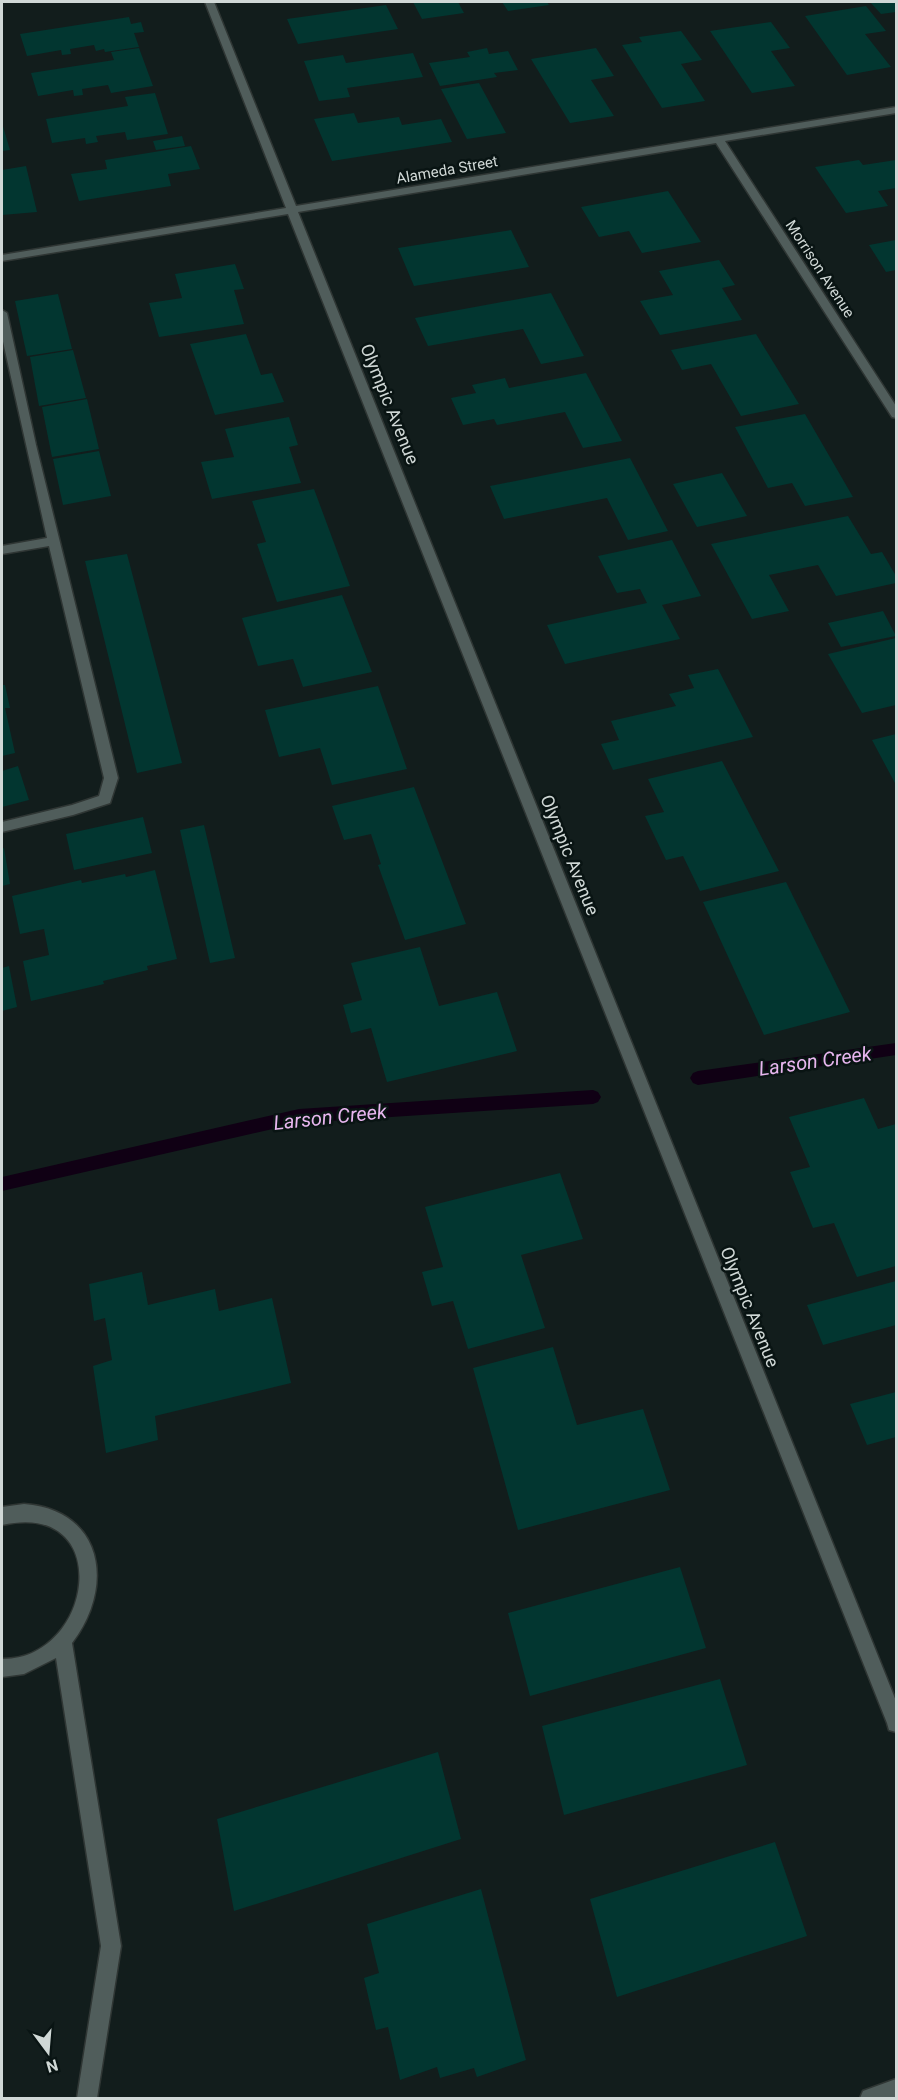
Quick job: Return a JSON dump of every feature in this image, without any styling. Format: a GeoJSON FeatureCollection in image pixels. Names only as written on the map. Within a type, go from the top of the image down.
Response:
{"type":"FeatureCollection","features":[{"type":"Feature","properties":{"kind":"street","name":"Olympic Avenue"},"geometry":{"type":"LineString","coordinates":[[209,2],[897,1722]]}},
{"type":"Feature","properties":{"kind":"street","name":"Alameda Street"},"geometry":{"type":"LineString","coordinates":[[2,258],[897,110]]}},
{"type":"Feature","properties":{"kind":"street","name":"Morrison Avenue"},"geometry":{"type":"LineString","coordinates":[[719,140],[897,414]]}},
{"type":"Feature","properties":{"kind":"street"},"geometry":{"type":"LineString","coordinates":[[2,313],[111,778],[105,799],[73,810],[2,827]]}},
{"type":"Feature","properties":{"kind":"street"},"geometry":{"type":"LineString","coordinates":[[2,550],[54,541]]}},
{"type":"Feature","properties":{"kind":"street"},"geometry":{"type":"LineString","coordinates":[[2,1516],[10,1513],[34,1513],[57,1520],[75,1534],[86,1555],[90,1580],[87,1605],[74,1629],[56,1649],[32,1663],[2,1668]]}},
{"type":"Feature","properties":{"kind":"street"},"geometry":{"type":"LineString","coordinates":[[63,1641],[111,1946],[87,2098]]}},
{"type":"Feature","properties":{"kind":"street"},"geometry":{"type":"LineString","coordinates":[[870,2098],[897,2089]]}},
{"type":"Feature","properties":{"kind":"building"},"geometry":{"type":"Polygon","coordinates":[[[413,2],[458,2],[464,13],[422,19],[413,2]]]}},
{"type":"Feature","properties":{"kind":"building"},"geometry":{"type":"Polygon","coordinates":[[[502,2],[547,2],[549,5],[508,11],[502,2]]]}},
{"type":"Feature","properties":{"kind":"building"},"geometry":{"type":"Polygon","coordinates":[[[870,2],[896,2],[896,12],[881,14],[870,2]]]}},
{"type":"Feature","properties":{"kind":"building"},"geometry":{"type":"Polygon","coordinates":[[[386,5],[398,29],[298,44],[287,19],[386,5]]]}},
{"type":"Feature","properties":{"kind":"building"},"geometry":{"type":"Polygon","coordinates":[[[866,6],[886,31],[865,34],[891,67],[847,75],[805,16],[866,6]]]}},
{"type":"Feature","properties":{"kind":"building"},"geometry":{"type":"Polygon","coordinates":[[[129,17],[131,24],[141,22],[144,32],[134,33],[139,47],[105,52],[104,49],[96,51],[94,45],[70,49],[71,54],[62,55],[61,50],[27,56],[20,34],[129,17]]]}},
{"type":"Feature","properties":{"kind":"building"},"geometry":{"type":"Polygon","coordinates":[[[771,22],[790,48],[771,51],[795,86],[752,93],[710,31],[771,22]]]}},
{"type":"Feature","properties":{"kind":"building"},"geometry":{"type":"Polygon","coordinates":[[[681,31],[702,60],[681,64],[705,101],[662,108],[622,45],[642,42],[639,37],[681,31]]]}},
{"type":"Feature","properties":{"kind":"building"},"geometry":{"type":"Polygon","coordinates":[[[139,48],[153,86],[111,93],[108,85],[82,89],[83,95],[74,96],[73,90],[38,96],[31,73],[114,60],[111,52],[139,48]]]}},
{"type":"Feature","properties":{"kind":"building"},"geometry":{"type":"Polygon","coordinates":[[[487,48],[489,54],[508,51],[518,70],[494,73],[497,77],[440,86],[429,63],[470,57],[467,52],[487,48]]]}},
{"type":"Feature","properties":{"kind":"building"},"geometry":{"type":"Polygon","coordinates":[[[596,48],[614,76],[591,80],[614,116],[570,123],[531,59],[596,48]]]}},
{"type":"Feature","properties":{"kind":"building"},"geometry":{"type":"Polygon","coordinates":[[[413,53],[423,77],[347,88],[350,97],[319,101],[304,61],[343,55],[346,63],[413,53]]]}},
{"type":"Feature","properties":{"kind":"building"},"geometry":{"type":"Polygon","coordinates":[[[479,83],[506,133],[467,139],[441,89],[479,83]]]}},
{"type":"Feature","properties":{"kind":"building"},"geometry":{"type":"Polygon","coordinates":[[[155,93],[168,134],[127,140],[125,132],[96,136],[98,142],[86,144],[85,138],[52,143],[46,119],[128,106],[125,97],[155,93]]]}},
{"type":"Feature","properties":{"kind":"building"},"geometry":{"type":"Polygon","coordinates":[[[354,113],[358,123],[399,117],[402,125],[441,119],[452,142],[332,161],[314,119],[354,113]]]}},
{"type":"Feature","properties":{"kind":"building"},"geometry":{"type":"Polygon","coordinates":[[[2,123],[10,150],[2,151],[2,123]]]}},
{"type":"Feature","properties":{"kind":"building"},"geometry":{"type":"Polygon","coordinates":[[[182,136],[185,146],[156,150],[153,141],[182,136]]]}},
{"type":"Feature","properties":{"kind":"building"},"geometry":{"type":"Polygon","coordinates":[[[191,146],[200,169],[168,174],[171,186],[79,201],[71,174],[107,169],[105,160],[191,146]]]}},
{"type":"Feature","properties":{"kind":"building"},"geometry":{"type":"Polygon","coordinates":[[[859,160],[863,165],[896,160],[896,188],[878,191],[888,206],[846,213],[815,167],[859,160]]]}},
{"type":"Feature","properties":{"kind":"building"},"geometry":{"type":"Polygon","coordinates":[[[26,166],[37,212],[2,215],[2,170],[26,166]]]}},
{"type":"Feature","properties":{"kind":"building"},"geometry":{"type":"Polygon","coordinates":[[[668,191],[701,242],[642,253],[629,231],[599,237],[581,207],[668,191]]]}},
{"type":"Feature","properties":{"kind":"building"},"geometry":{"type":"Polygon","coordinates":[[[511,230],[529,267],[414,286],[398,248],[511,230]]]}},
{"type":"Feature","properties":{"kind":"building"},"geometry":{"type":"Polygon","coordinates":[[[896,240],[896,270],[886,272],[869,245],[896,240]]]}},
{"type":"Feature","properties":{"kind":"building"},"geometry":{"type":"Polygon","coordinates":[[[719,260],[735,285],[722,288],[742,320],[660,335],[640,301],[673,295],[659,271],[719,260]]]}},
{"type":"Feature","properties":{"kind":"building"},"geometry":{"type":"Polygon","coordinates":[[[235,264],[244,289],[234,290],[244,324],[159,337],[149,303],[182,298],[175,274],[235,264]]]}},
{"type":"Feature","properties":{"kind":"building"},"geometry":{"type":"Polygon","coordinates":[[[551,293],[584,356],[541,364],[523,329],[428,346],[415,318],[551,293]]]}},
{"type":"Feature","properties":{"kind":"building"},"geometry":{"type":"Polygon","coordinates":[[[58,294],[72,349],[27,356],[15,301],[58,294]]]}},
{"type":"Feature","properties":{"kind":"building"},"geometry":{"type":"Polygon","coordinates":[[[246,334],[261,375],[272,373],[284,402],[215,415],[190,344],[246,334]]]}},
{"type":"Feature","properties":{"kind":"building"},"geometry":{"type":"Polygon","coordinates":[[[756,334],[799,404],[741,416],[711,364],[682,370],[671,350],[756,334]]]}},
{"type":"Feature","properties":{"kind":"building"},"geometry":{"type":"Polygon","coordinates":[[[73,350],[86,398],[39,406],[30,357],[73,350]]]}},
{"type":"Feature","properties":{"kind":"building"},"geometry":{"type":"Polygon","coordinates":[[[586,373],[622,441],[583,448],[565,412],[497,425],[494,419],[463,425],[451,398],[476,393],[472,385],[505,378],[509,388],[586,373]]]}},
{"type":"Feature","properties":{"kind":"building"},"geometry":{"type":"Polygon","coordinates":[[[87,399],[99,449],[52,457],[42,407],[87,399]]]}},
{"type":"Feature","properties":{"kind":"building"},"geometry":{"type":"Polygon","coordinates":[[[805,414],[853,497],[805,506],[792,483],[768,488],[735,427],[805,414]]]}},
{"type":"Feature","properties":{"kind":"building"},"geometry":{"type":"Polygon","coordinates":[[[289,417],[298,445],[289,447],[301,483],[212,499],[201,462],[234,457],[225,429],[289,417]]]}},
{"type":"Feature","properties":{"kind":"building"},"geometry":{"type":"Polygon","coordinates":[[[99,451],[111,496],[63,505],[53,459],[99,451]]]}},
{"type":"Feature","properties":{"kind":"building"},"geometry":{"type":"Polygon","coordinates":[[[630,458],[668,531],[628,540],[607,498],[504,519],[490,486],[630,458]]]}},
{"type":"Feature","properties":{"kind":"building"},"geometry":{"type":"Polygon","coordinates":[[[722,473],[747,516],[697,527],[673,484],[722,473]]]}},
{"type":"Feature","properties":{"kind":"building"},"geometry":{"type":"Polygon","coordinates":[[[314,489],[350,586],[277,602],[257,544],[266,542],[252,501],[314,489]]]}},
{"type":"Feature","properties":{"kind":"building"},"geometry":{"type":"Polygon","coordinates":[[[848,516],[871,554],[882,552],[896,576],[896,583],[836,596],[818,565],[769,575],[789,611],[752,619],[711,544],[848,516]]]}},
{"type":"Feature","properties":{"kind":"building"},"geometry":{"type":"Polygon","coordinates":[[[672,540],[701,596],[662,605],[680,639],[565,664],[547,625],[647,603],[640,589],[617,593],[598,556],[672,540]]]}},
{"type":"Feature","properties":{"kind":"building"},"geometry":{"type":"Polygon","coordinates":[[[127,554],[182,763],[137,773],[85,561],[127,554]]]}},
{"type":"Feature","properties":{"kind":"building"},"geometry":{"type":"Polygon","coordinates":[[[342,595],[372,672],[303,687],[293,659],[258,666],[242,618],[342,595]]]}},
{"type":"Feature","properties":{"kind":"building"},"geometry":{"type":"Polygon","coordinates":[[[883,611],[896,636],[841,647],[828,623],[883,611]]]}},
{"type":"Feature","properties":{"kind":"building"},"geometry":{"type":"Polygon","coordinates":[[[896,638],[896,705],[862,713],[828,654],[896,638]]]}},
{"type":"Feature","properties":{"kind":"building"},"geometry":{"type":"Polygon","coordinates":[[[718,669],[753,737],[613,770],[601,744],[619,740],[611,721],[676,706],[669,694],[694,688],[688,675],[718,669]]]}},
{"type":"Feature","properties":{"kind":"building"},"geometry":{"type":"Polygon","coordinates":[[[2,685],[5,685],[10,708],[5,708],[15,753],[2,756],[2,685]]]}},
{"type":"Feature","properties":{"kind":"building"},"geometry":{"type":"Polygon","coordinates":[[[378,686],[407,769],[332,785],[320,748],[279,757],[265,710],[378,686]]]}},
{"type":"Feature","properties":{"kind":"building"},"geometry":{"type":"Polygon","coordinates":[[[896,734],[896,785],[872,740],[896,734]]]}},
{"type":"Feature","properties":{"kind":"building"},"geometry":{"type":"Polygon","coordinates":[[[722,761],[779,871],[700,891],[683,856],[666,860],[645,816],[664,812],[648,779],[722,761]]]}},
{"type":"Feature","properties":{"kind":"building"},"geometry":{"type":"Polygon","coordinates":[[[18,766],[29,800],[2,807],[2,771],[18,766]]]}},
{"type":"Feature","properties":{"kind":"building"},"geometry":{"type":"Polygon","coordinates":[[[414,787],[466,924],[405,940],[378,865],[381,864],[371,834],[344,840],[332,806],[414,787]]]}},
{"type":"Feature","properties":{"kind":"building"},"geometry":{"type":"Polygon","coordinates":[[[143,817],[152,853],[74,870],[66,834],[143,817]]]}},
{"type":"Feature","properties":{"kind":"building"},"geometry":{"type":"Polygon","coordinates":[[[204,825],[235,958],[210,963],[180,830],[204,825]]]}},
{"type":"Feature","properties":{"kind":"building"},"geometry":{"type":"Polygon","coordinates":[[[4,848],[10,884],[2,886],[2,849],[4,848]]]}},
{"type":"Feature","properties":{"kind":"building"},"geometry":{"type":"Polygon","coordinates":[[[155,870],[177,959],[147,966],[148,970],[103,981],[104,984],[31,1001],[23,961],[49,955],[44,929],[20,934],[12,896],[81,880],[82,883],[125,874],[126,877],[155,870]]]}},
{"type":"Feature","properties":{"kind":"building"},"geometry":{"type":"Polygon","coordinates":[[[786,882],[850,1012],[764,1035],[703,902],[786,882]]]}},
{"type":"Feature","properties":{"kind":"building"},"geometry":{"type":"Polygon","coordinates":[[[420,947],[439,1006],[497,992],[517,1051],[387,1082],[371,1028],[351,1033],[343,1005],[362,1000],[351,963],[420,947]]]}},
{"type":"Feature","properties":{"kind":"building"},"geometry":{"type":"Polygon","coordinates":[[[9,966],[17,1007],[2,1011],[2,968],[9,966]]]}},
{"type":"Feature","properties":{"kind":"building"},"geometry":{"type":"Polygon","coordinates":[[[864,1098],[878,1129],[896,1124],[896,1266],[857,1277],[834,1223],[813,1228],[790,1172],[810,1167],[789,1117],[864,1098]]]}},
{"type":"Feature","properties":{"kind":"building"},"geometry":{"type":"Polygon","coordinates":[[[560,1173],[583,1239],[521,1255],[545,1328],[468,1349],[453,1301],[432,1306],[422,1272],[443,1267],[425,1207],[560,1173]]]}},
{"type":"Feature","properties":{"kind":"building"},"geometry":{"type":"Polygon","coordinates":[[[142,1272],[148,1305],[215,1289],[219,1311],[272,1298],[291,1383],[155,1416],[158,1440],[106,1453],[93,1366],[112,1360],[105,1318],[94,1321],[89,1284],[142,1272]]]}},
{"type":"Feature","properties":{"kind":"building"},"geometry":{"type":"Polygon","coordinates":[[[896,1281],[896,1325],[823,1345],[807,1305],[896,1281]]]}},
{"type":"Feature","properties":{"kind":"building"},"geometry":{"type":"Polygon","coordinates":[[[553,1347],[577,1425],[643,1409],[670,1490],[518,1530],[473,1368],[553,1347]]]}},
{"type":"Feature","properties":{"kind":"building"},"geometry":{"type":"Polygon","coordinates":[[[896,1392],[896,1437],[867,1445],[850,1404],[896,1392]]]}},
{"type":"Feature","properties":{"kind":"building"},"geometry":{"type":"Polygon","coordinates":[[[680,1567],[706,1648],[530,1696],[508,1613],[680,1567]]]}},
{"type":"Feature","properties":{"kind":"building"},"geometry":{"type":"Polygon","coordinates":[[[720,1679],[747,1765],[564,1815],[542,1726],[720,1679]]]}},
{"type":"Feature","properties":{"kind":"building"},"geometry":{"type":"Polygon","coordinates":[[[438,1752],[461,1839],[234,1911],[217,1819],[438,1752]]]}},
{"type":"Feature","properties":{"kind":"building"},"geometry":{"type":"Polygon","coordinates":[[[775,1842],[807,1936],[617,1997],[590,1899],[775,1842]]]}},
{"type":"Feature","properties":{"kind":"building"},"geometry":{"type":"Polygon","coordinates":[[[481,1889],[526,2060],[477,2077],[474,2068],[440,2078],[437,2067],[400,2080],[388,2027],[376,2030],[364,1978],[379,1973],[367,1924],[481,1889]]]}},
{"type":"Feature","properties":{"kind":"waterway","name":"Larson Creek"},"geometry":{"type":"LineString","coordinates":[[698,1078],[896,1049]]}},
{"type":"Feature","properties":{"kind":"waterway","name":"Larson Creek"},"geometry":{"type":"LineString","coordinates":[[2,1184],[299,1116],[593,1097]]}}]}
